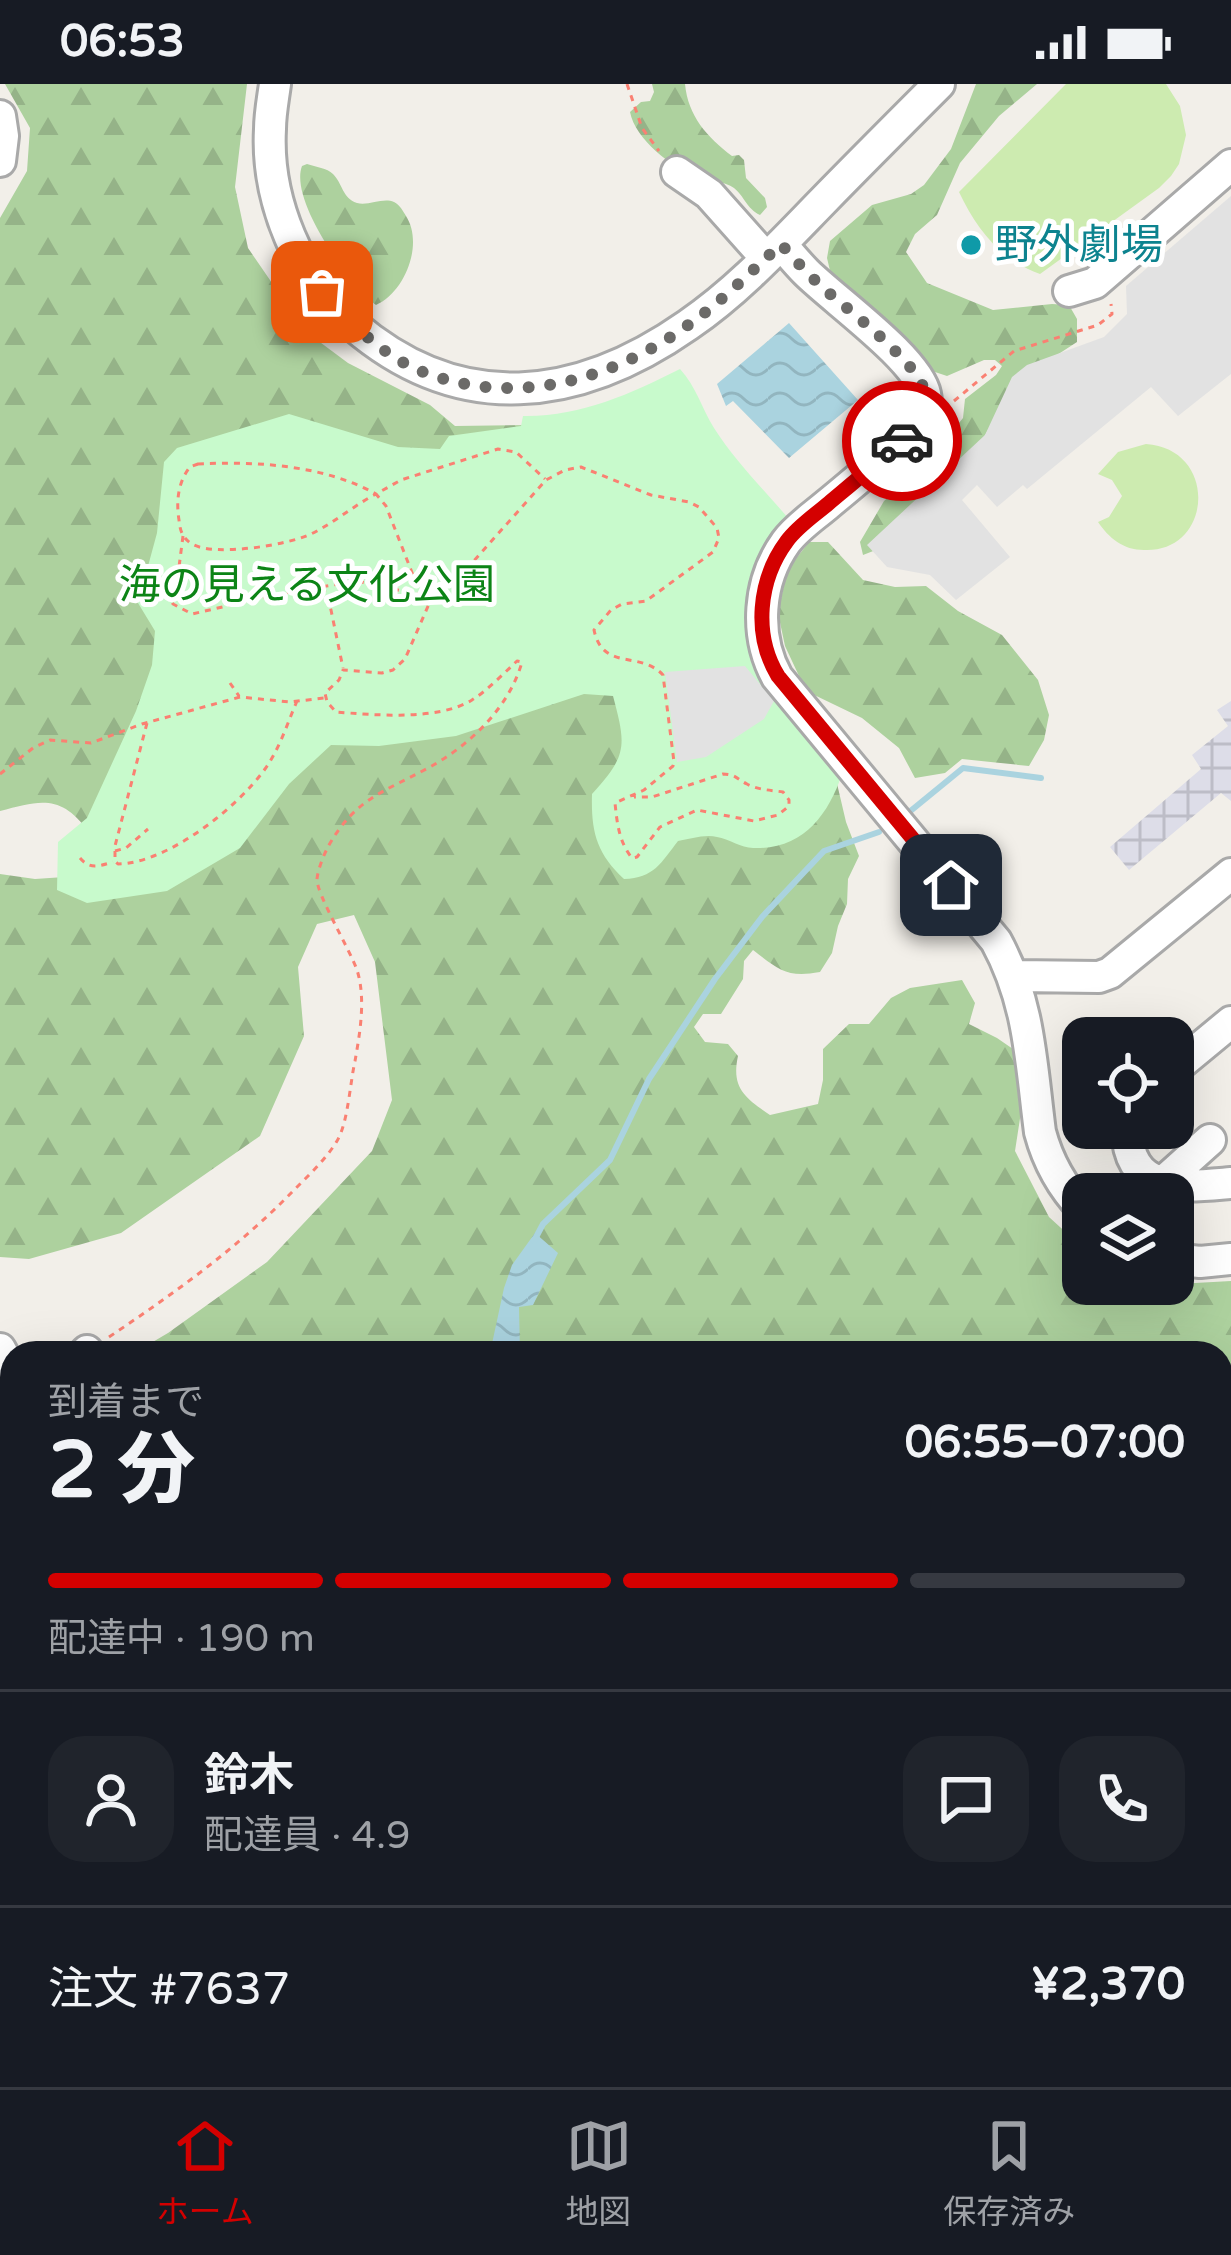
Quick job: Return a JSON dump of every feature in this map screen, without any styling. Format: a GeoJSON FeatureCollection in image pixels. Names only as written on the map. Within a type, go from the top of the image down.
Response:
{"type":"FeatureCollection","features":[{"type":"Feature","properties":{"kind":"street"},"geometry":{"type":"LineString","coordinates":[[275,84],[269,132],[283,219],[322,292],[385,351],[421,371],[472,386],[516,389],[601,374],[689,325],[773,251],[938,84]]}},
{"type":"Feature","properties":{"kind":"street"},"geometry":{"type":"LineString","coordinates":[[0,116],[0,161]]}},
{"type":"Feature","properties":{"kind":"street"},"geometry":{"type":"LineString","coordinates":[[1082,288],[1231,165]]}},
{"type":"Feature","properties":{"kind":"street"},"geometry":{"type":"LineString","coordinates":[[677,172],[773,251],[806,272],[909,367],[925,392],[925,412],[908,436],[787,541],[765,589],[763,640],[778,676],[989,930],[1025,1012],[1040,1132],[1062,1183]]}},
{"type":"Feature","properties":{"kind":"street"},"geometry":{"type":"LineString","coordinates":[[1012,976],[1100,977],[1110,973],[1231,874]]}},
{"type":"Feature","properties":{"kind":"street"},"geometry":{"type":"LineString","coordinates":[[1194,1053],[1231,1022]]}},
{"type":"Feature","properties":{"kind":"street"},"geometry":{"type":"LineString","coordinates":[[1174,1173],[1210,1140]]}},
{"type":"Feature","properties":{"kind":"street"},"geometry":{"type":"LineString","coordinates":[[1194,1186],[1231,1183]]}},
{"type":"Feature","properties":{"kind":"street"},"geometry":{"type":"LineString","coordinates":[[1194,1261],[1231,1259]]}},
{"type":"Feature","properties":{"kind":"path"},"geometry":{"type":"LineString","coordinates":[[626,84],[648,138],[677,172]]}},
{"type":"Feature","properties":{"kind":"path"},"geometry":{"type":"LineString","coordinates":[[925,412],[948,407],[1014,350],[1098,325],[1112,314],[1111,302],[1082,288]]}},
{"type":"Feature","properties":{"kind":"path"},"geometry":{"type":"LineString","coordinates":[[432,597],[418,588],[386,506],[376,494],[296,469],[198,464],[185,473],[178,494],[179,528],[194,545],[213,550],[300,538],[330,524],[376,494],[401,479],[498,449],[516,452],[546,480]]}},
{"type":"Feature","properties":{"kind":"path"},"geometry":{"type":"LineString","coordinates":[[343,670],[393,670],[405,659],[432,597],[464,573],[546,480],[565,470],[581,467],[651,494],[689,502],[716,528],[713,552],[646,601],[611,610],[594,630],[599,648],[616,658],[654,666],[663,675],[674,762],[634,797],[615,803],[617,826],[632,858],[646,849],[666,822],[698,810],[754,821],[778,815],[789,806],[783,791],[763,790],[733,774],[652,797],[634,797]]}},
{"type":"Feature","properties":{"kind":"path"},"geometry":{"type":"LineString","coordinates":[[183,536],[167,593],[185,612],[206,613],[283,593],[357,581],[432,597]]}},
{"type":"Feature","properties":{"kind":"path"},"geometry":{"type":"LineString","coordinates":[[102,1341],[217,1262],[269,1217],[340,1137],[361,1004],[358,974],[332,913],[320,898],[316,880],[328,848],[360,804],[467,743],[515,685],[522,662],[517,661],[472,700],[449,710],[336,712],[325,693],[343,670],[323,586]]}},
{"type":"Feature","properties":{"kind":"path"},"geometry":{"type":"LineString","coordinates":[[230,683],[240,697]]}},
{"type":"Feature","properties":{"kind":"path"},"geometry":{"type":"LineString","coordinates":[[0,774],[50,740],[91,743],[240,697],[326,698]]}},
{"type":"Feature","properties":{"kind":"path"},"geometry":{"type":"LineString","coordinates":[[80,859],[95,867],[149,860],[204,826],[264,771],[297,701]]}},
{"type":"Feature","properties":{"kind":"path"},"geometry":{"type":"LineString","coordinates":[[115,861],[126,795],[147,723]]}},
{"type":"Feature","properties":{"kind":"path"},"geometry":{"type":"LineString","coordinates":[[114,851],[126,848],[148,830]]}},
{"type":"Feature","properties":{"kind":"green space"},"geometry":{"type":"Polygon","coordinates":[[[5,84],[247,84],[235,187],[248,248],[305,331],[348,363],[430,405],[455,426],[533,425],[753,611],[835,775],[859,856],[848,879],[847,904],[832,953],[820,972],[799,974],[784,971],[753,950],[744,961],[743,979],[721,1014],[703,1014],[694,1027],[705,1042],[728,1044],[738,1056],[738,1084],[747,1097],[770,1115],[818,1104],[823,1049],[849,1024],[869,1024],[891,998],[910,988],[962,980],[975,1003],[969,1024],[1020,1054],[1025,1086],[1015,1151],[1049,1217],[1062,1229],[1062,1305],[1194,1305],[1194,1283],[1231,1281],[1231,1341],[154,1341],[267,1262],[372,1151],[392,1100],[375,962],[354,915],[317,924],[298,967],[304,1036],[260,1136],[121,1233],[29,1259],[0,1257],[0,874],[35,879],[79,876],[89,832],[69,811],[49,803],[0,811],[0,218],[27,171],[30,128],[5,84]]]}},
{"type":"Feature","properties":{"kind":"green space"},"geometry":{"type":"Polygon","coordinates":[[[652,84],[685,84],[700,125],[723,149],[744,160],[746,178],[765,198],[767,207],[760,215],[734,188],[687,173],[647,142],[630,112],[650,101],[652,84]]]}},
{"type":"Feature","properties":{"kind":"green space"},"geometry":{"type":"Polygon","coordinates":[[[976,84],[1037,84],[999,116],[960,163],[937,215],[915,234],[906,252],[927,283],[993,310],[1069,305],[1077,319],[1077,342],[1037,368],[996,417],[976,450],[881,548],[863,555],[860,542],[884,501],[930,459],[963,418],[965,399],[1002,366],[984,360],[947,376],[923,368],[833,283],[827,258],[830,241],[872,205],[911,194],[924,185],[951,149],[976,84]]]}},
{"type":"Feature","properties":{"kind":"green space"},"geometry":{"type":"Polygon","coordinates":[[[1066,84],[1166,84],[1180,106],[1186,135],[1179,164],[1159,188],[1040,274],[991,242],[959,192],[1066,84]]]}},
{"type":"Feature","properties":{"kind":"green space"},"geometry":{"type":"Polygon","coordinates":[[[302,166],[331,172],[352,201],[390,201],[406,216],[413,240],[409,266],[395,290],[376,305],[337,261],[313,219],[300,181],[302,166]]]}},
{"type":"Feature","properties":{"kind":"green space","name":"海の見える文化公園"},"geometry":{"type":"Polygon","coordinates":[[[680,369],[722,440],[789,519],[750,603],[842,774],[829,804],[811,828],[770,847],[748,848],[712,836],[678,841],[650,872],[624,879],[601,850],[592,807],[592,794],[621,749],[617,713],[613,696],[584,694],[456,736],[379,746],[331,745],[289,784],[240,848],[167,891],[87,903],[57,890],[58,842],[87,818],[152,665],[155,631],[138,603],[157,533],[164,462],[177,448],[289,414],[398,447],[440,449],[449,436],[521,426],[523,416],[585,408],[680,369]]]}},
{"type":"Feature","properties":{"kind":"green space"},"geometry":{"type":"Polygon","coordinates":[[[1146,444],[1170,450],[1186,463],[1196,481],[1198,500],[1184,535],[1167,547],[1144,550],[1117,542],[1098,522],[1109,517],[1122,496],[1112,480],[1098,474],[1118,452],[1146,444]]]}},
{"type":"Feature","properties":{"kind":"green space"},"geometry":{"type":"Polygon","coordinates":[[[809,542],[828,542],[863,580],[895,587],[926,586],[958,611],[1002,635],[1038,680],[1049,715],[1044,740],[1029,766],[962,759],[945,773],[915,778],[899,748],[862,718],[806,691],[785,646],[778,613],[787,570],[809,542]]]}},
{"type":"Feature","properties":{"kind":"shaded area"},"geometry":{"type":"Polygon","coordinates":[[[1231,196],[1231,374],[1178,416],[1151,387],[1027,489],[1023,485],[997,507],[977,485],[962,500],[1010,557],[956,600],[930,575],[887,567],[867,545],[985,435],[1012,377],[1027,365],[1104,337],[1127,314],[1126,286],[1231,196]]]}},
{"type":"Feature","properties":{"kind":"shaded area"},"geometry":{"type":"Polygon","coordinates":[[[745,666],[774,701],[764,719],[706,757],[677,762],[665,672],[745,666]]]}},
{"type":"Feature","properties":{"kind":"shaded area"},"geometry":{"type":"Polygon","coordinates":[[[1231,701],[1231,801],[1221,793],[1129,870],[1110,847],[1201,769],[1192,755],[1228,726],[1217,710],[1231,701]]]}},
{"type":"Feature","properties":{"kind":"water"},"geometry":{"type":"Polygon","coordinates":[[[789,323],[858,400],[789,458],[733,401],[726,406],[717,384],[789,323]]]}},
{"type":"Feature","properties":{"kind":"water"},"geometry":{"type":"Polygon","coordinates":[[[535,1233],[558,1253],[533,1305],[519,1307],[520,1341],[493,1341],[504,1288],[512,1265],[535,1233]]]}},
{"type":"Feature","properties":{"kind":"waterway"},"geometry":{"type":"LineString","coordinates":[[908,813],[963,768],[1041,778]]}},
{"type":"Feature","properties":{"kind":"waterway"},"geometry":{"type":"LineString","coordinates":[[534,1241],[543,1224],[610,1160],[649,1079],[762,917],[824,851],[879,832]]}},
{"type":"Feature","properties":{"kind":"way so far"},"geometry":{"type":"LineString","coordinates":[[322,292],[385,351],[421,371],[472,386],[559,385],[601,374],[689,325],[781,244],[895,351],[921,383],[925,412],[902,441]]}},
{"type":"Feature","properties":{"kind":"place","name":"野外劇場"},"geometry":{"type":"Point","coordinates":[971,245]}},
{"type":"Feature","properties":{"kind":"route"},"geometry":{"type":"LineString","coordinates":[[902,441],[787,541],[765,589],[763,640],[778,676],[951,885]]}}]}
